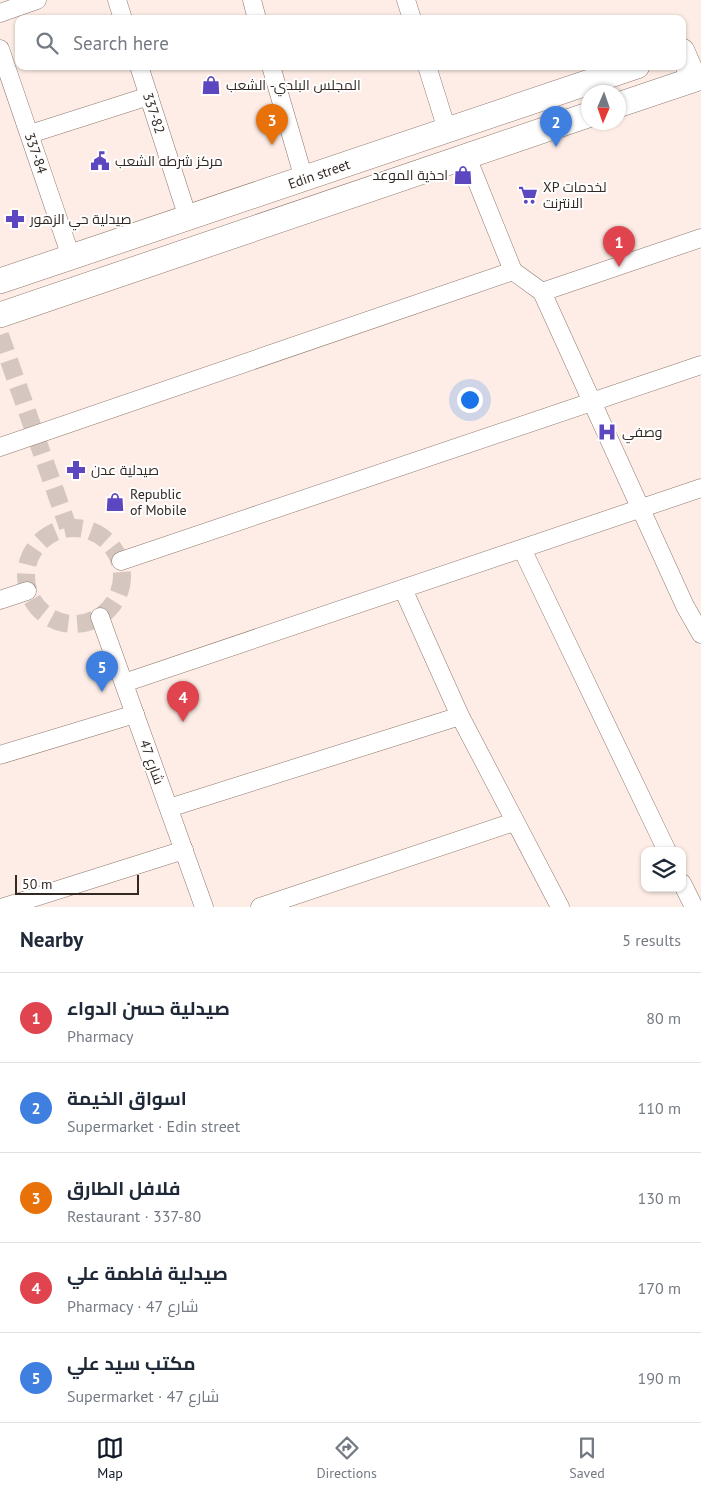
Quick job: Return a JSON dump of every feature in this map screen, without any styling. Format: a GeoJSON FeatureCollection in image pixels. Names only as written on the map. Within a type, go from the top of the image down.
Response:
{"type":"FeatureCollection","features":[{"type":"Feature","properties":{"kind":"street"},"geometry":{"type":"LineString","coordinates":[[0,12],[37,0]]}},
{"type":"Feature","properties":{"kind":"street"},"geometry":{"type":"LineString","coordinates":[[117,0],[122,15]]}},
{"type":"Feature","properties":{"kind":"street"},"geometry":{"type":"LineString","coordinates":[[252,0],[256,15]]}},
{"type":"Feature","properties":{"kind":"street"},"geometry":{"type":"LineString","coordinates":[[406,0],[411,15]]}},
{"type":"Feature","properties":{"kind":"street"},"geometry":{"type":"LineString","coordinates":[[686,50],[701,45]]}},
{"type":"Feature","properties":{"kind":"street","name":"337-84"},"geometry":{"type":"LineString","coordinates":[[0,49],[71,257]]}},
{"type":"Feature","properties":{"kind":"street"},"geometry":{"type":"LineString","coordinates":[[626,102],[698,78],[686,58]]}},
{"type":"Feature","properties":{"kind":"street","name":"337-82"},"geometry":{"type":"LineString","coordinates":[[140,70],[188,218]]}},
{"type":"Feature","properties":{"kind":"street"},"geometry":{"type":"LineString","coordinates":[[272,70],[304,178]]}},
{"type":"Feature","properties":{"kind":"street"},"geometry":{"type":"LineString","coordinates":[[428,70],[447,130]]}},
{"type":"Feature","properties":{"kind":"street","name":"Edin street"},"geometry":{"type":"LineString","coordinates":[[0,281],[625,70]]}},
{"type":"Feature","properties":{"kind":"street"},"geometry":{"type":"LineString","coordinates":[[30,134],[149,96]]}},
{"type":"Feature","properties":{"kind":"street"},"geometry":{"type":"LineString","coordinates":[[0,314],[581,117]]}},
{"type":"Feature","properties":{"kind":"street"},"geometry":{"type":"LineString","coordinates":[[467,157],[513,271],[542,292],[594,402],[640,508],[693,603],[701,634]]}},
{"type":"Feature","properties":{"kind":"street"},"geometry":{"type":"LineString","coordinates":[[542,292],[701,238]]}},
{"type":"Feature","properties":{"kind":"street"},"geometry":{"type":"LineString","coordinates":[[0,447],[513,271]]}},
{"type":"Feature","properties":{"kind":"street"},"geometry":{"type":"LineString","coordinates":[[121,561],[701,365]]}},
{"type":"Feature","properties":{"kind":"street"},"geometry":{"type":"LineString","coordinates":[[124,683],[701,488]]}},
{"type":"Feature","properties":{"kind":"street"},"geometry":{"type":"LineString","coordinates":[[522,549],[665,847]]}},
{"type":"Feature","properties":{"kind":"street"},"geometry":{"type":"LineString","coordinates":[[403,589],[460,716],[560,907]]}},
{"type":"Feature","properties":{"kind":"street"},"geometry":{"type":"LineString","coordinates":[[0,600],[27,591]]}},
{"type":"Feature","properties":{"kind":"street","name":"شارع 47"},"geometry":{"type":"LineString","coordinates":[[100,617],[204,907]]}},
{"type":"Feature","properties":{"kind":"street"},"geometry":{"type":"LineString","coordinates":[[0,756],[135,714]]}},
{"type":"Feature","properties":{"kind":"street"},"geometry":{"type":"LineString","coordinates":[[169,808],[460,716]]}},
{"type":"Feature","properties":{"kind":"street"},"geometry":{"type":"LineString","coordinates":[[260,907],[514,822]]}},
{"type":"Feature","properties":{"kind":"street"},"geometry":{"type":"LineString","coordinates":[[4,907],[184,850]]}},
{"type":"Feature","properties":{"kind":"street"},"geometry":{"type":"LineString","coordinates":[[686,891],[694,907]]}},
{"type":"Feature","properties":{"kind":"tunnel"},"geometry":{"type":"LineString","coordinates":[[0,335],[68,527]]}},
{"type":"Feature","properties":{"kind":"tunnel"},"geometry":{"type":"LineString","coordinates":[[65,528],[83,528],[101,536],[114,549],[122,567],[122,576],[119,595],[101,616],[83,624],[65,624],[47,616],[34,603],[26,585],[26,567],[34,549],[47,536],[65,528]]}},
{"type":"Feature","properties":{"kind":"place","name":"المجلس البلدي- الشعب"},"geometry":{"type":"Point","coordinates":[211,85]}},
{"type":"Feature","properties":{"kind":"place","name":"فلافل الطارق"},"geometry":{"type":"Point","coordinates":[272,145]}},
{"type":"Feature","properties":{"kind":"place","name":"اسواق الخيمة"},"geometry":{"type":"Point","coordinates":[556,147]}},
{"type":"Feature","properties":{"kind":"place","name":"مركز شرطه الشعب"},"geometry":{"type":"Point","coordinates":[100,161]}},
{"type":"Feature","properties":{"kind":"place","name":"احذية الموعد"},"geometry":{"type":"Point","coordinates":[463,175]}},
{"type":"Feature","properties":{"kind":"place","name":"XP لخدمات الانترنت"},"geometry":{"type":"Point","coordinates":[528,195]}},
{"type":"Feature","properties":{"kind":"place","name":"صيدلية حي الزهور"},"geometry":{"type":"Point","coordinates":[15,219]}},
{"type":"Feature","properties":{"kind":"place","name":"صيدلية حسن الدواء"},"geometry":{"type":"Point","coordinates":[619,267]}},
{"type":"Feature","properties":{"kind":"place","name":"وصفي"},"geometry":{"type":"Point","coordinates":[607,432]}},
{"type":"Feature","properties":{"kind":"place","name":"صيدلية عدن"},"geometry":{"type":"Point","coordinates":[76,470]}},
{"type":"Feature","properties":{"kind":"place","name":"Republic of Mobile"},"geometry":{"type":"Point","coordinates":[115,502]}},
{"type":"Feature","properties":{"kind":"place","name":"مكتب سيد علي"},"geometry":{"type":"Point","coordinates":[102,692]}},
{"type":"Feature","properties":{"kind":"place","name":"صيدلية فاطمة علي"},"geometry":{"type":"Point","coordinates":[183,722]}}]}
